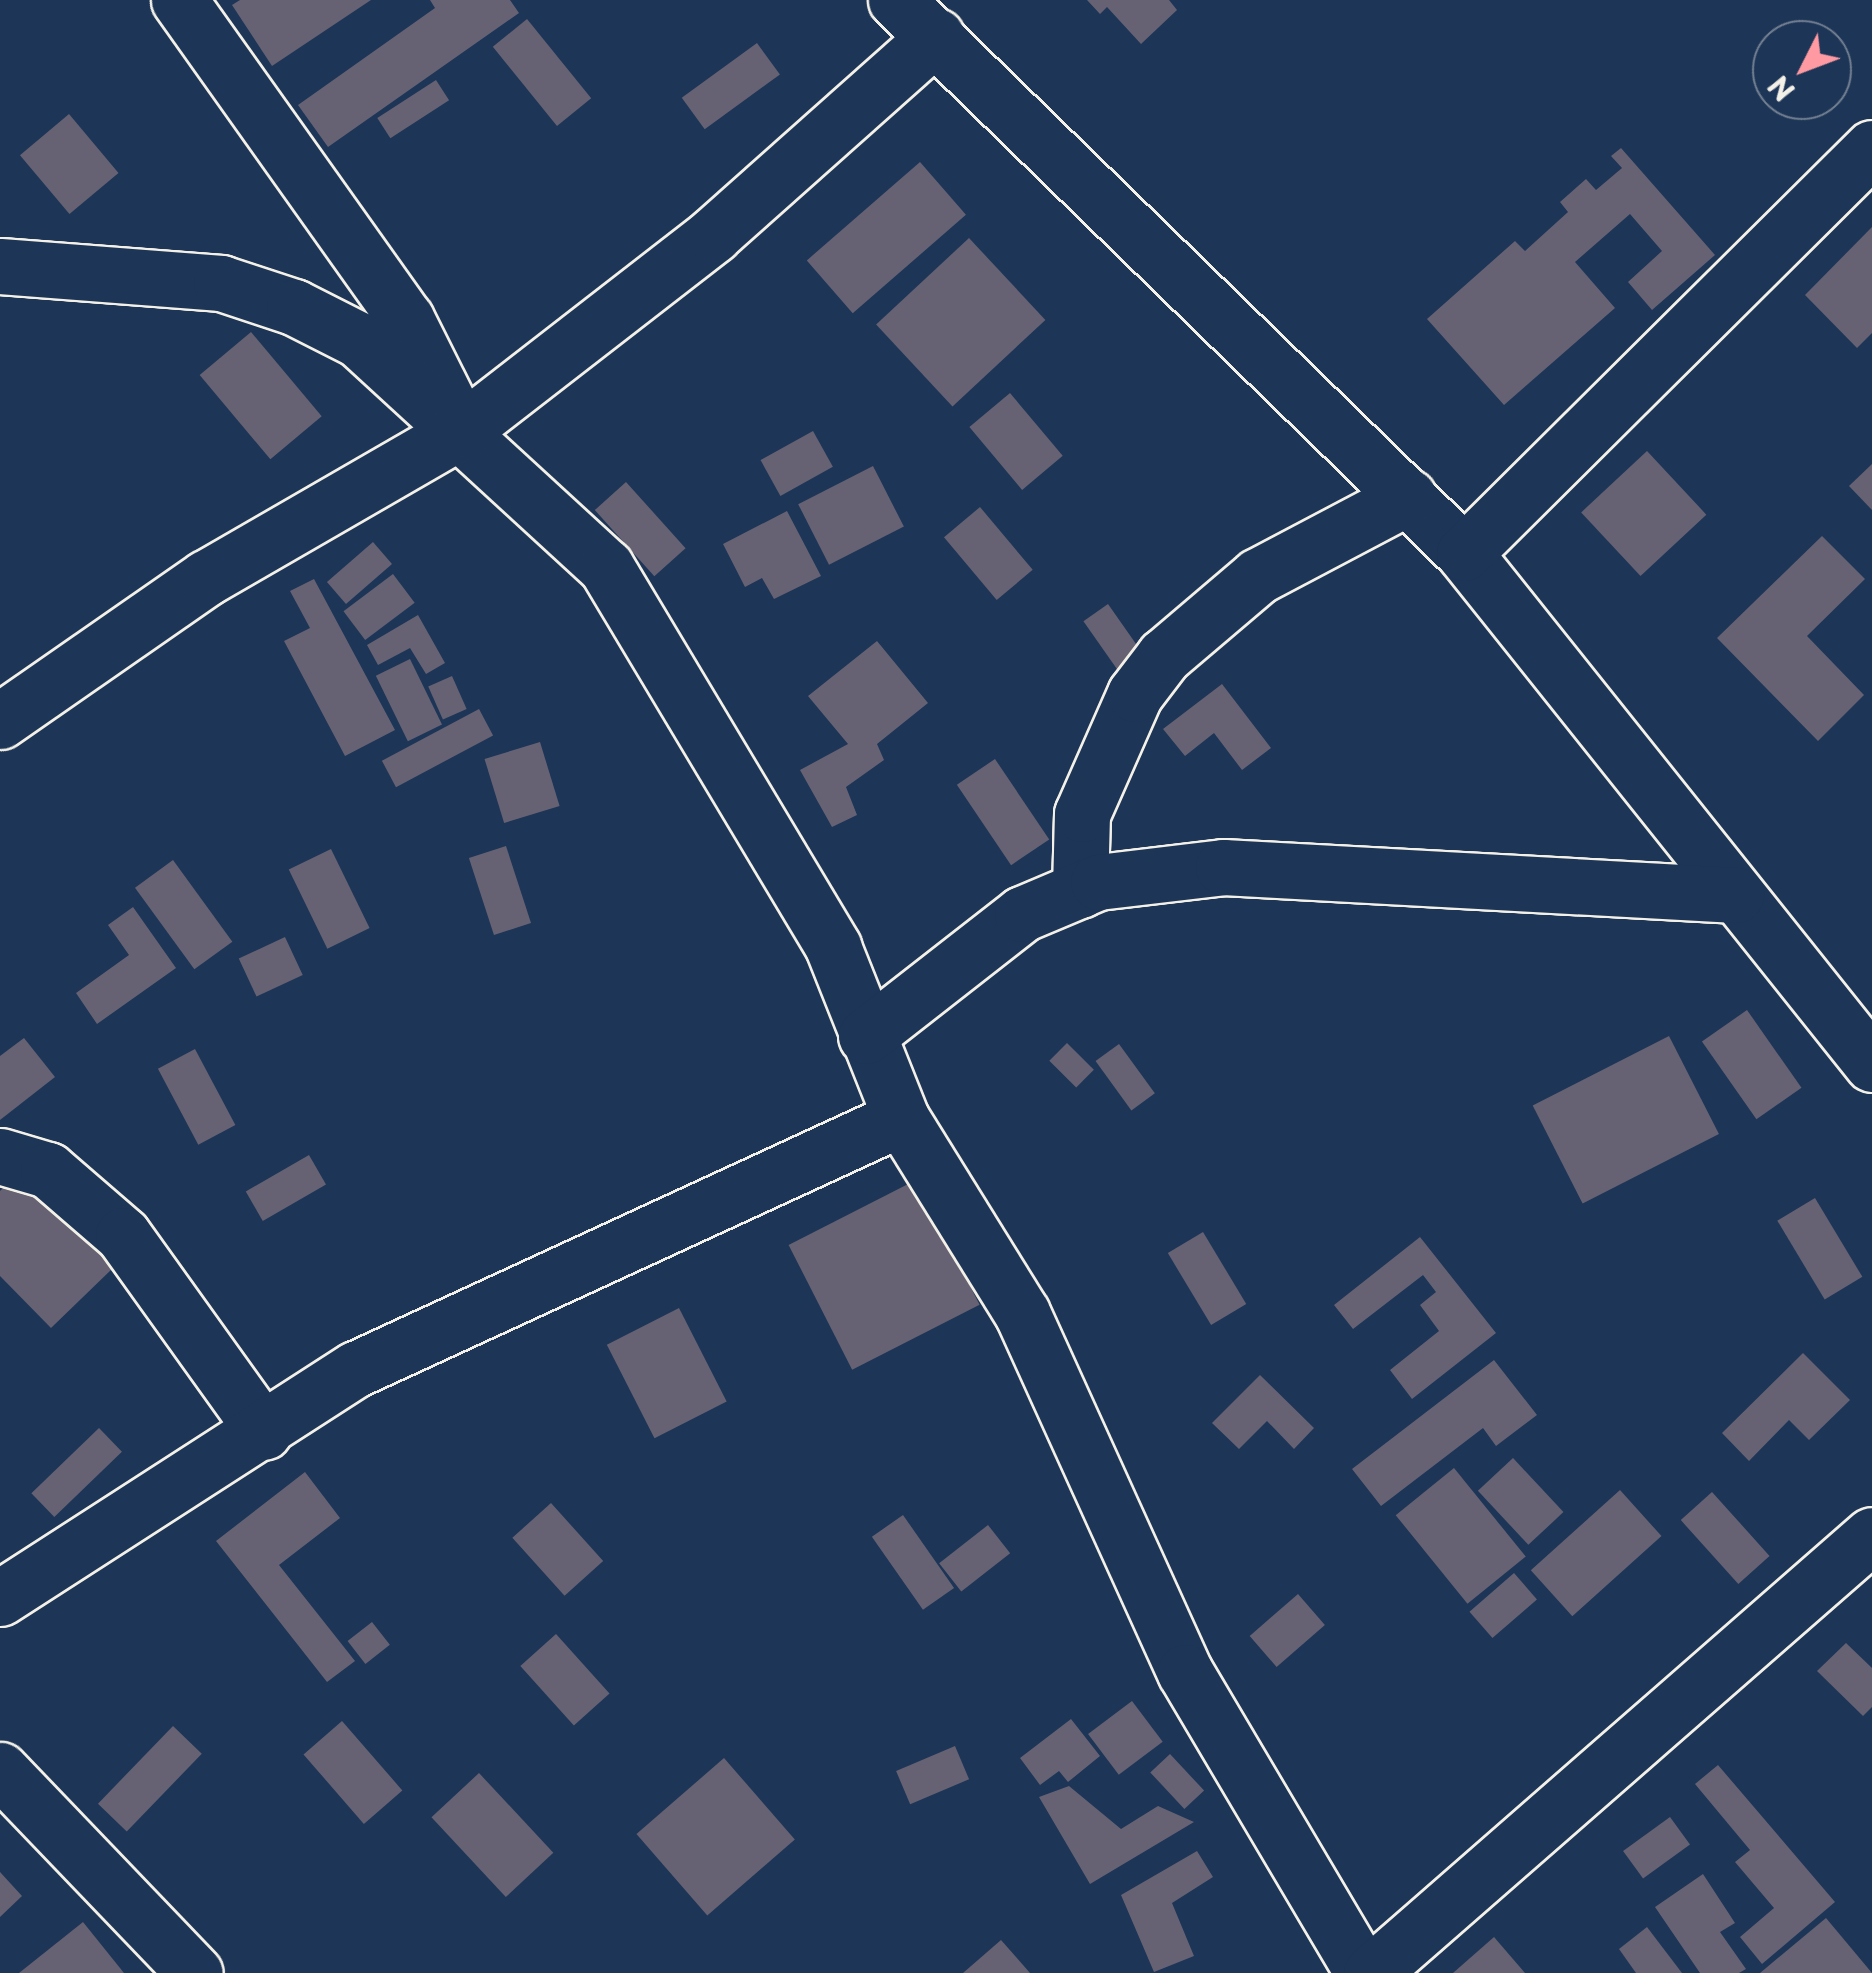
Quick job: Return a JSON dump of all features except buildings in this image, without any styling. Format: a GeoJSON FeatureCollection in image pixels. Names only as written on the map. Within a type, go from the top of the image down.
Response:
{"type":"FeatureCollection","features":[{"type":"Feature","properties":{"kind":"street"},"geometry":{"type":"LineString","coordinates":[[179,0],[406,319],[462,430]]}},
{"type":"Feature","properties":{"kind":"street"},"geometry":{"type":"LineString","coordinates":[[896,0],[1464,553],[1872,1064]]}},
{"type":"Feature","properties":{"kind":"street"},"geometry":{"type":"LineString","coordinates":[[0,721],[206,578],[462,430],[714,235],[936,36]]}},
{"type":"Feature","properties":{"kind":"street"},"geometry":{"type":"LineString","coordinates":[[1464,553],[1872,148]]}},
{"type":"Feature","properties":{"kind":"street"},"geometry":{"type":"LineString","coordinates":[[0,266],[221,283],[294,307],[359,340],[561,518],[642,618],[834,947],[901,1118],[1022,1313],[1216,1731],[1363,1973]]}},
{"type":"Feature","properties":{"kind":"street"},"geometry":{"type":"LineString","coordinates":[[1080,890],[1082,814],[1135,694],[1164,656],[1258,576],[1408,497]]}},
{"type":"Feature","properties":{"kind":"street"},"geometry":{"type":"LineString","coordinates":[[866,1036],[944,968],[1022,914],[1080,890],[1224,867],[1736,895]]}},
{"type":"Feature","properties":{"kind":"street"},"geometry":{"type":"LineString","coordinates":[[0,1598],[264,1432],[356,1369],[901,1118]]}},
{"type":"Feature","properties":{"kind":"street"},"geometry":{"type":"LineString","coordinates":[[0,1156],[48,1170],[123,1235],[264,1432]]}},
{"type":"Feature","properties":{"kind":"street"},"geometry":{"type":"LineString","coordinates":[[1371,1973],[1872,1535]]}},
{"type":"Feature","properties":{"kind":"street"},"geometry":{"type":"LineString","coordinates":[[0,1770],[194,1973]]}}]}
